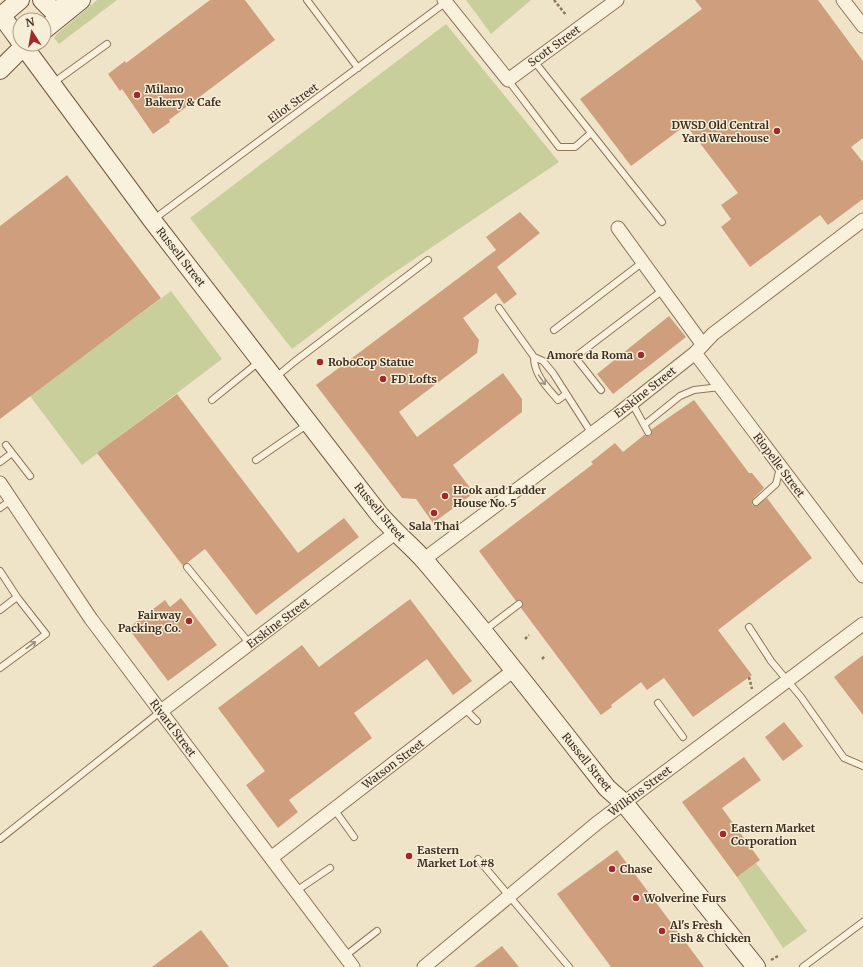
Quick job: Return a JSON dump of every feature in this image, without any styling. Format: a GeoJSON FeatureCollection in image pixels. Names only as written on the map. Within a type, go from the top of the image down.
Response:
{"type":"FeatureCollection","features":[{"type":"Feature","properties":{"kind":"street"},"geometry":{"type":"LineString","coordinates":[[0,15],[20,0]]}},
{"type":"Feature","properties":{"kind":"street"},"geometry":{"type":"LineString","coordinates":[[42,0],[52,10],[76,4]]}},
{"type":"Feature","properties":{"kind":"street","name":"Scott Street"},"geometry":{"type":"LineString","coordinates":[[508,80],[617,0]]}},
{"type":"Feature","properties":{"kind":"street"},"geometry":{"type":"LineString","coordinates":[[843,0],[863,26]]}},
{"type":"Feature","properties":{"kind":"street"},"geometry":{"type":"LineString","coordinates":[[445,1],[508,80]]}},
{"type":"Feature","properties":{"kind":"street"},"geometry":{"type":"LineString","coordinates":[[52,24],[76,4]]}},
{"type":"Feature","properties":{"kind":"street","name":"Russell Street"},"geometry":{"type":"LineString","coordinates":[[0,15],[12,30]]}},
{"type":"Feature","properties":{"kind":"street"},"geometry":{"type":"LineString","coordinates":[[0,70],[16,52]]}},
{"type":"Feature","properties":{"kind":"street","name":"Russell Street"},"geometry":{"type":"LineString","coordinates":[[29,52],[152,220],[395,533],[424,560],[514,670],[607,788],[624,803],[763,964]]}},
{"type":"Feature","properties":{"kind":"street","name":"Erskine Street"},"geometry":{"type":"LineString","coordinates":[[424,560],[592,434],[699,349],[713,334],[863,220]]}},
{"type":"Feature","properties":{"kind":"street","name":"Riopelle Street"},"geometry":{"type":"LineString","coordinates":[[618,228],[663,290],[720,387],[863,576]]}},
{"type":"Feature","properties":{"kind":"street","name":"Rivard Street"},"geometry":{"type":"LineString","coordinates":[[0,483],[91,619],[270,858],[354,967]]}},
{"type":"Feature","properties":{"kind":"street","name":"Erskine Street"},"geometry":{"type":"LineString","coordinates":[[160,712],[395,533]]}},
{"type":"Feature","properties":{"kind":"street","name":"Wilkins Street"},"geometry":{"type":"LineString","coordinates":[[424,967],[597,823],[863,624]]}},
{"type":"Feature","properties":{"kind":"street","name":"Watson Street"},"geometry":{"type":"LineString","coordinates":[[270,858],[466,709],[514,670]]}},
{"type":"Feature","properties":{"kind":"lane"},"geometry":{"type":"LineString","coordinates":[[307,0],[358,68]]}},
{"type":"Feature","properties":{"kind":"lane","name":"Eliot Street"},"geometry":{"type":"LineString","coordinates":[[152,220],[358,68],[445,1]]}},
{"type":"Feature","properties":{"kind":"lane"},"geometry":{"type":"LineString","coordinates":[[52,84],[107,44]]}},
{"type":"Feature","properties":{"kind":"lane"},"geometry":{"type":"LineString","coordinates":[[534,61],[662,222]]}},
{"type":"Feature","properties":{"kind":"lane"},"geometry":{"type":"LineString","coordinates":[[508,80],[559,147],[575,147],[591,133]]}},
{"type":"Feature","properties":{"kind":"lane"},"geometry":{"type":"LineString","coordinates":[[275,378],[428,260]]}},
{"type":"Feature","properties":{"kind":"lane"},"geometry":{"type":"LineString","coordinates":[[554,330],[643,262]]}},
{"type":"Feature","properties":{"kind":"lane"},"geometry":{"type":"LineString","coordinates":[[601,390],[574,357],[663,290]]}},
{"type":"Feature","properties":{"kind":"lane"},"geometry":{"type":"LineString","coordinates":[[499,308],[534,357],[543,361],[592,434]]}},
{"type":"Feature","properties":{"kind":"lane"},"geometry":{"type":"LineString","coordinates":[[534,357],[534,368],[558,400],[566,394]]}},
{"type":"Feature","properties":{"kind":"lane"},"geometry":{"type":"LineString","coordinates":[[212,400],[261,360]]}},
{"type":"Feature","properties":{"kind":"lane"},"geometry":{"type":"LineString","coordinates":[[644,425],[680,396],[694,390],[720,387]]}},
{"type":"Feature","properties":{"kind":"lane"},"geometry":{"type":"LineString","coordinates":[[632,403],[648,432]]}},
{"type":"Feature","properties":{"kind":"lane"},"geometry":{"type":"LineString","coordinates":[[256,460],[310,423]]}},
{"type":"Feature","properties":{"kind":"lane"},"geometry":{"type":"LineString","coordinates":[[6,446],[30,476]]}},
{"type":"Feature","properties":{"kind":"lane"},"geometry":{"type":"LineString","coordinates":[[0,462],[12,453]]}},
{"type":"Feature","properties":{"kind":"lane"},"geometry":{"type":"LineString","coordinates":[[756,502],[776,484],[780,466]]}},
{"type":"Feature","properties":{"kind":"lane"},"geometry":{"type":"LineString","coordinates":[[0,508],[11,500]]}},
{"type":"Feature","properties":{"kind":"lane"},"geometry":{"type":"LineString","coordinates":[[187,567],[250,644]]}},
{"type":"Feature","properties":{"kind":"lane"},"geometry":{"type":"LineString","coordinates":[[0,571],[46,634],[0,668]]}},
{"type":"Feature","properties":{"kind":"lane"},"geometry":{"type":"LineString","coordinates":[[0,610],[18,597]]}},
{"type":"Feature","properties":{"kind":"lane"},"geometry":{"type":"LineString","coordinates":[[483,632],[518,604]]}},
{"type":"Feature","properties":{"kind":"lane"},"geometry":{"type":"LineString","coordinates":[[749,627],[774,664],[844,758],[863,766]]}},
{"type":"Feature","properties":{"kind":"lane"},"geometry":{"type":"LineString","coordinates":[[658,703],[683,737]]}},
{"type":"Feature","properties":{"kind":"lane"},"geometry":{"type":"LineString","coordinates":[[466,709],[477,721]]}},
{"type":"Feature","properties":{"kind":"lane"},"geometry":{"type":"LineString","coordinates":[[0,839],[160,712]]}},
{"type":"Feature","properties":{"kind":"lane"},"geometry":{"type":"LineString","coordinates":[[334,809],[354,837]]}},
{"type":"Feature","properties":{"kind":"lane"},"geometry":{"type":"LineString","coordinates":[[478,859],[569,967]]}},
{"type":"Feature","properties":{"kind":"lane"},"geometry":{"type":"LineString","coordinates":[[296,891],[330,868]]}},
{"type":"Feature","properties":{"kind":"lane"},"geometry":{"type":"LineString","coordinates":[[802,967],[863,922]]}},
{"type":"Feature","properties":{"kind":"lane"},"geometry":{"type":"LineString","coordinates":[[345,956],[377,931]]}},
{"type":"Feature","properties":{"kind":"path"},"geometry":{"type":"LineString","coordinates":[[554,0],[566,15]]}},
{"type":"Feature","properties":{"kind":"path"},"geometry":{"type":"LineString","coordinates":[[525,638],[529,635]]}},
{"type":"Feature","properties":{"kind":"path"},"geometry":{"type":"LineString","coordinates":[[542,659],[545,656]]}},
{"type":"Feature","properties":{"kind":"path"},"geometry":{"type":"LineString","coordinates":[[749,677],[753,691]]}},
{"type":"Feature","properties":{"kind":"path"},"geometry":{"type":"LineString","coordinates":[[763,964],[778,956]]}},
{"type":"Feature","properties":{"kind":"green space"},"geometry":{"type":"Polygon","coordinates":[[[97,0],[117,0],[59,44],[54,38],[57,34],[97,0]]]}},
{"type":"Feature","properties":{"kind":"green space"},"geometry":{"type":"Polygon","coordinates":[[[466,0],[531,0],[491,34],[466,0]]]}},
{"type":"Feature","properties":{"kind":"green space"},"geometry":{"type":"Polygon","coordinates":[[[446,24],[559,162],[386,278],[292,349],[190,218],[446,24]]]}},
{"type":"Feature","properties":{"kind":"green space"},"geometry":{"type":"Polygon","coordinates":[[[171,291],[222,359],[82,465],[30,396],[171,291]]]}},
{"type":"Feature","properties":{"kind":"green space"},"geometry":{"type":"Polygon","coordinates":[[[756,863],[807,931],[783,948],[737,877],[756,863]]]}},
{"type":"Feature","properties":{"kind":"building"},"geometry":{"type":"Polygon","coordinates":[[[210,0],[245,0],[275,40],[169,120],[170,122],[153,134],[122,89],[120,91],[108,74],[125,61],[126,63],[210,0]]]}},
{"type":"Feature","properties":{"kind":"building","name":"DWSD Old Central Yard Warehouse"},"geometry":{"type":"Polygon","coordinates":[[[695,0],[818,0],[863,61],[863,138],[851,147],[863,162],[863,199],[828,225],[820,215],[750,267],[721,227],[731,219],[721,205],[738,193],[686,125],[631,166],[580,99],[702,9],[695,0]]]}},
{"type":"Feature","properties":{"kind":"building"},"geometry":{"type":"Polygon","coordinates":[[[67,175],[161,298],[0,419],[0,226],[67,175]]]}},
{"type":"Feature","properties":{"kind":"building","name":"FD Lofts"},"geometry":{"type":"Polygon","coordinates":[[[520,212],[540,233],[497,267],[517,294],[504,304],[496,293],[463,318],[479,340],[477,353],[399,412],[417,437],[503,373],[522,399],[522,412],[453,465],[474,493],[433,523],[416,499],[402,498],[316,385],[496,250],[486,237],[520,212]]]}},
{"type":"Feature","properties":{"kind":"building"},"geometry":{"type":"Polygon","coordinates":[[[669,316],[686,337],[613,394],[597,374],[669,316]]]}},
{"type":"Feature","properties":{"kind":"building"},"geometry":{"type":"Polygon","coordinates":[[[177,394],[298,553],[344,518],[359,537],[256,615],[205,549],[183,566],[97,453],[177,394]]]}},
{"type":"Feature","properties":{"kind":"building"},"geometry":{"type":"Polygon","coordinates":[[[694,400],[749,473],[752,473],[764,488],[753,499],[752,505],[757,506],[767,498],[812,558],[718,630],[752,675],[693,717],[664,678],[647,690],[641,682],[611,705],[612,707],[601,715],[521,608],[523,602],[520,600],[516,601],[479,551],[593,464],[591,462],[615,443],[623,452],[644,435],[650,436],[652,429],[694,400]]]}},
{"type":"Feature","properties":{"kind":"building"},"geometry":{"type":"Polygon","coordinates":[[[181,598],[217,645],[168,681],[128,628],[165,600],[170,607],[181,598]]]}},
{"type":"Feature","properties":{"kind":"building"},"geometry":{"type":"Polygon","coordinates":[[[410,599],[472,681],[453,695],[427,659],[354,713],[372,738],[289,800],[298,812],[278,828],[246,785],[265,771],[218,708],[302,645],[319,667],[410,599]]]}},
{"type":"Feature","properties":{"kind":"building"},"geometry":{"type":"Polygon","coordinates":[[[863,655],[863,715],[834,677],[863,655]]]}},
{"type":"Feature","properties":{"kind":"building"},"geometry":{"type":"Polygon","coordinates":[[[784,722],[803,746],[783,761],[765,737],[784,722]]]}},
{"type":"Feature","properties":{"kind":"building","name":"Eastern Market Corporation"},"geometry":{"type":"Polygon","coordinates":[[[744,757],[761,780],[722,808],[760,860],[737,877],[682,802],[744,757]]]}},
{"type":"Feature","properties":{"kind":"building"},"geometry":{"type":"Polygon","coordinates":[[[617,850],[704,967],[611,967],[557,894],[617,850]]]}},
{"type":"Feature","properties":{"kind":"building"},"geometry":{"type":"Polygon","coordinates":[[[201,930],[229,967],[152,967],[201,930]]]}},
{"type":"Feature","properties":{"kind":"building"},"geometry":{"type":"Polygon","coordinates":[[[502,946],[519,967],[474,967],[502,946]]]}},
{"type":"Feature","properties":{"kind":"place","name":"Milano Bakery & Cafe"},"geometry":{"type":"Point","coordinates":[137,95]}},
{"type":"Feature","properties":{"kind":"place","name":"DWSD Old Central Yard Warehouse"},"geometry":{"type":"Point","coordinates":[777,131]}},
{"type":"Feature","properties":{"kind":"place","name":"Amore da Roma"},"geometry":{"type":"Point","coordinates":[641,355]}},
{"type":"Feature","properties":{"kind":"place","name":"RoboCop Statue"},"geometry":{"type":"Point","coordinates":[320,362]}},
{"type":"Feature","properties":{"kind":"place","name":"FD Lofts"},"geometry":{"type":"Point","coordinates":[383,379]}},
{"type":"Feature","properties":{"kind":"place","name":"Hook and Ladder House No. 5"},"geometry":{"type":"Point","coordinates":[445,496]}},
{"type":"Feature","properties":{"kind":"place","name":"Sala Thai"},"geometry":{"type":"Point","coordinates":[434,513]}},
{"type":"Feature","properties":{"kind":"place","name":"Fairway Packing Co."},"geometry":{"type":"Point","coordinates":[189,621]}},
{"type":"Feature","properties":{"kind":"place","name":"Eastern Market Corporation"},"geometry":{"type":"Point","coordinates":[723,834]}},
{"type":"Feature","properties":{"kind":"place","name":"Eastern Market Lot #8"},"geometry":{"type":"Point","coordinates":[409,856]}},
{"type":"Feature","properties":{"kind":"place","name":"Chase"},"geometry":{"type":"Point","coordinates":[612,869]}},
{"type":"Feature","properties":{"kind":"place","name":"Wolverine Furs"},"geometry":{"type":"Point","coordinates":[636,898]}},
{"type":"Feature","properties":{"kind":"place","name":"Al's Fresh Fish & Chicken"},"geometry":{"type":"Point","coordinates":[662,931]}}]}
